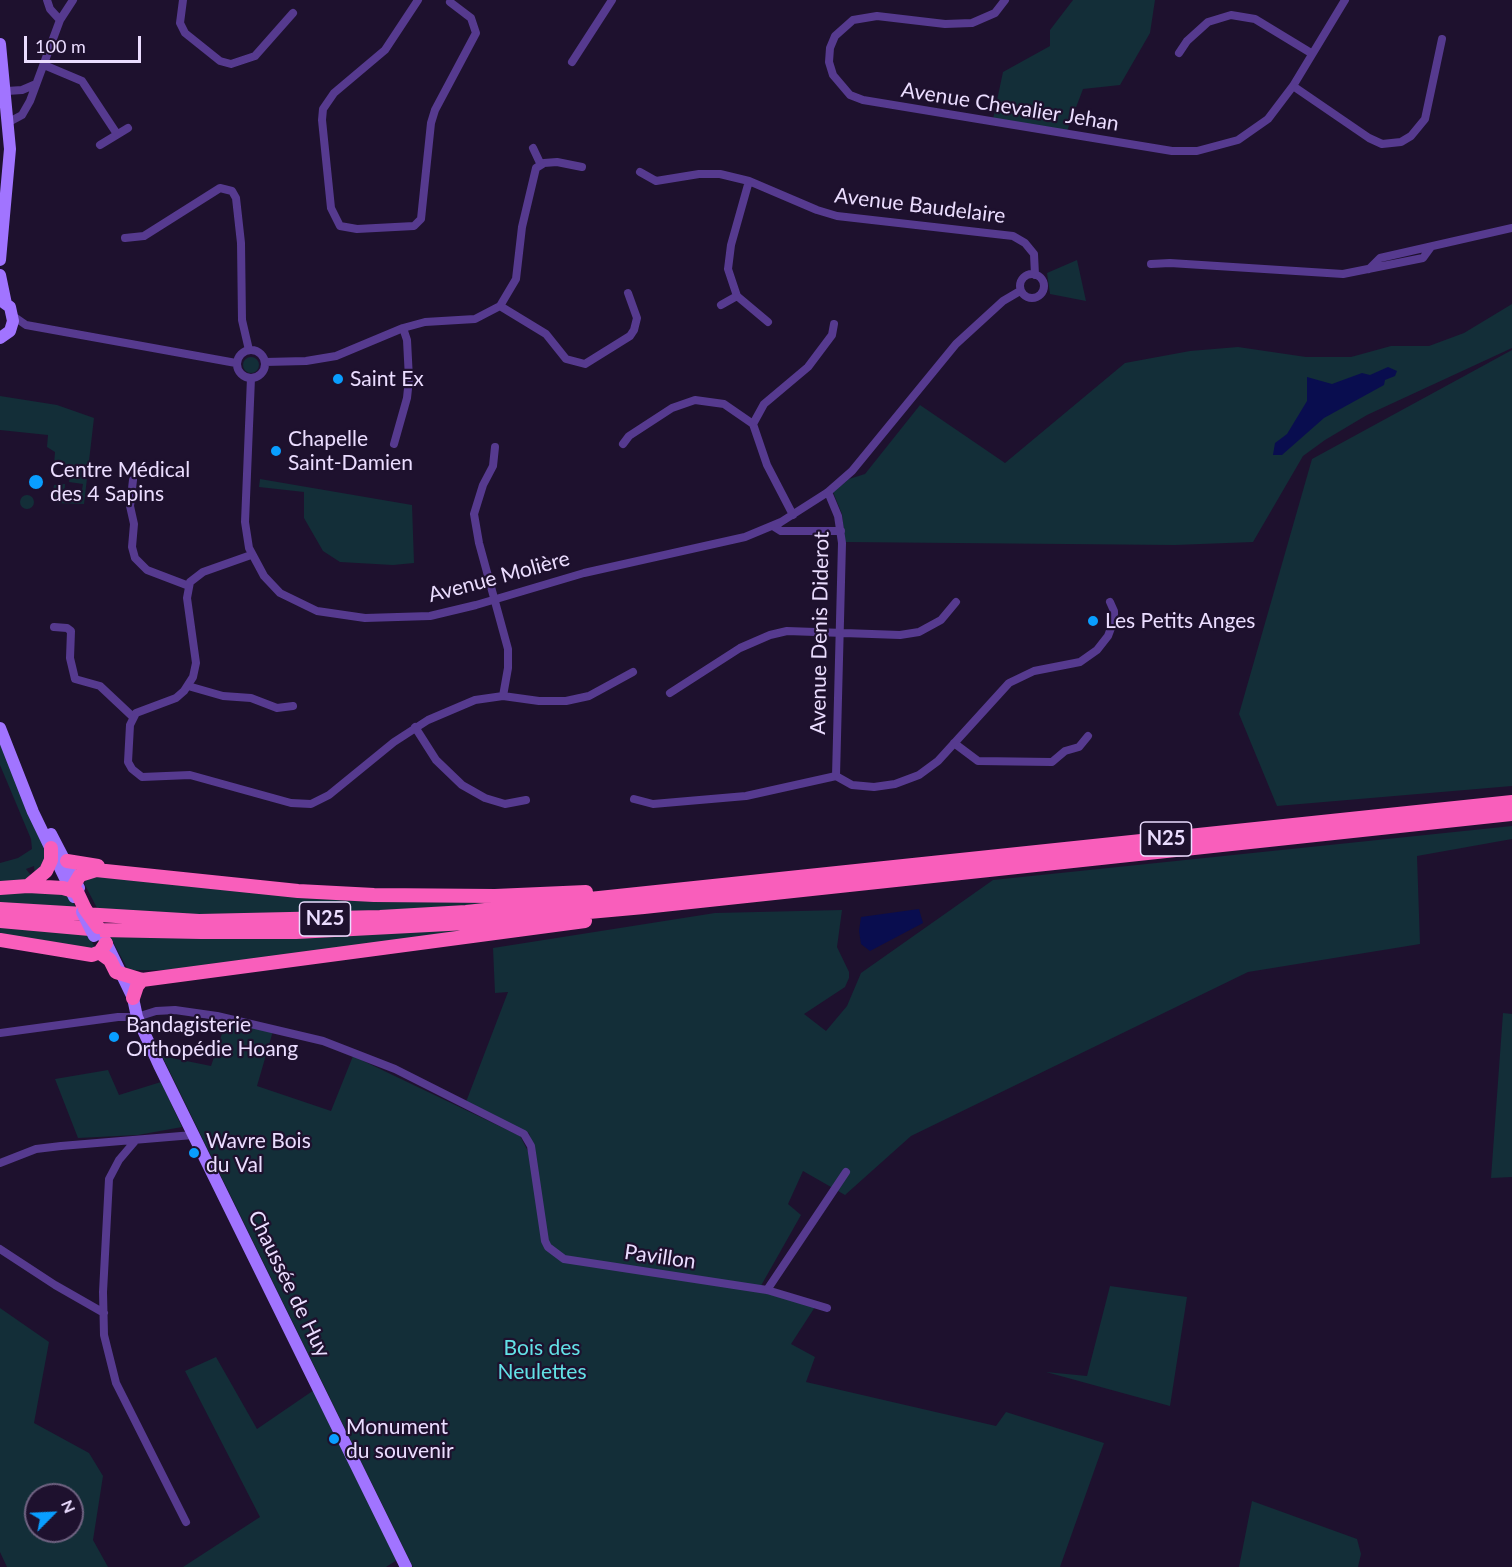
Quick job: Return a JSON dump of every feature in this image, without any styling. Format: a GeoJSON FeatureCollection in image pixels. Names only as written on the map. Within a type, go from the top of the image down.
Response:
{"type":"FeatureCollection","features":[{"type":"Feature","properties":{"kind":"highway","name":"N25"},"geometry":{"type":"LineString","coordinates":[[0,921],[107,930],[296,932],[410,927],[1512,801]]}},
{"type":"Feature","properties":{"kind":"highway","name":"N25"},"geometry":{"type":"LineString","coordinates":[[0,909],[200,921],[294,920],[647,901],[1512,814]]}},
{"type":"Feature","properties":{"kind":"highway"},"geometry":{"type":"LineString","coordinates":[[28,886],[46,871],[51,860],[51,848]]}},
{"type":"Feature","properties":{"kind":"highway"},"geometry":{"type":"LineString","coordinates":[[67,861],[120,872]]}},
{"type":"Feature","properties":{"kind":"highway"},"geometry":{"type":"LineString","coordinates":[[88,871],[120,872],[298,891],[363,894],[495,896],[636,888],[647,901],[633,915],[142,981],[116,972],[74,886],[80,875],[88,871]]}},
{"type":"Feature","properties":{"kind":"highway"},"geometry":{"type":"LineString","coordinates":[[0,888],[74,886]]}},
{"type":"Feature","properties":{"kind":"highway"},"geometry":{"type":"LineString","coordinates":[[0,940],[69,953],[102,944]]}},
{"type":"Feature","properties":{"kind":"highway"},"geometry":{"type":"LineString","coordinates":[[133,998],[137,986],[142,981]]}},
{"type":"Feature","properties":{"kind":"main road"},"geometry":{"type":"LineString","coordinates":[[0,45],[9,122],[9,176],[0,260]]}},
{"type":"Feature","properties":{"kind":"main road"},"geometry":{"type":"LineString","coordinates":[[0,275],[3,302],[13,316],[5,335]]}},
{"type":"Feature","properties":{"kind":"main road"},"geometry":{"type":"LineString","coordinates":[[0,728],[51,848],[74,886]]}},
{"type":"Feature","properties":{"kind":"main road"},"geometry":{"type":"LineString","coordinates":[[28,798],[67,861],[74,886]]}},
{"type":"Feature","properties":{"kind":"main road","name":"Chaussée de Huy"},"geometry":{"type":"LineString","coordinates":[[102,944],[127,1005],[137,1017]]}},
{"type":"Feature","properties":{"kind":"main road","name":"Chaussée de Huy"},"geometry":{"type":"LineString","coordinates":[[122,975],[133,998],[137,1017],[193,1135],[406,1567]]}},
{"type":"Feature","properties":{"kind":"street"},"geometry":{"type":"LineString","coordinates":[[47,0],[50,9],[60,20]]}},
{"type":"Feature","properties":{"kind":"street"},"geometry":{"type":"LineString","coordinates":[[9,122],[22,114],[44,65],[60,20],[73,0]]}},
{"type":"Feature","properties":{"kind":"street"},"geometry":{"type":"LineString","coordinates":[[183,0],[180,23],[185,33],[220,61],[231,64],[255,56],[293,13]]}},
{"type":"Feature","properties":{"kind":"street"},"geometry":{"type":"LineString","coordinates":[[418,0],[385,51],[334,93],[323,109],[322,120],[331,208],[340,226],[357,229],[414,226],[421,219],[433,117],[476,33],[471,18],[449,1]]}},
{"type":"Feature","properties":{"kind":"street"},"geometry":{"type":"LineString","coordinates":[[572,62],[612,0]]}},
{"type":"Feature","properties":{"kind":"street","name":"Avenue Chevalier Jehan"},"geometry":{"type":"LineString","coordinates":[[1005,0],[995,13],[972,23],[945,24],[877,16],[852,20],[835,36],[830,48],[829,62],[832,75],[850,95],[863,100],[1172,151],[1197,151],[1238,140],[1268,119],[1293,86],[1345,0]]}},
{"type":"Feature","properties":{"kind":"street"},"geometry":{"type":"LineString","coordinates":[[1179,53],[1186,41],[1208,22],[1231,15],[1255,19],[1311,53]]}},
{"type":"Feature","properties":{"kind":"street"},"geometry":{"type":"LineString","coordinates":[[1293,86],[1369,138],[1382,144],[1401,142],[1411,136],[1425,119],[1442,39]]}},
{"type":"Feature","properties":{"kind":"street"},"geometry":{"type":"LineString","coordinates":[[44,65],[82,81],[117,134]]}},
{"type":"Feature","properties":{"kind":"street"},"geometry":{"type":"LineString","coordinates":[[7,91],[22,90],[36,84]]}},
{"type":"Feature","properties":{"kind":"street"},"geometry":{"type":"LineString","coordinates":[[100,145],[128,128]]}},
{"type":"Feature","properties":{"kind":"street"},"geometry":{"type":"LineString","coordinates":[[532,148],[541,165]]}},
{"type":"Feature","properties":{"kind":"street"},"geometry":{"type":"LineString","coordinates":[[264,362],[306,361],[336,356],[403,328],[425,322],[475,319],[500,306],[516,279],[532,176],[536,168],[557,162],[582,167]]}},
{"type":"Feature","properties":{"kind":"street","name":"Avenue Baudelaire"},"geometry":{"type":"LineString","coordinates":[[639,172],[656,181],[711,173],[749,181],[817,210],[837,216],[1013,236],[1025,243],[1034,254],[1035,274]]}},
{"type":"Feature","properties":{"kind":"street"},"geometry":{"type":"LineString","coordinates":[[749,181],[728,259],[730,276],[737,296],[768,322]]}},
{"type":"Feature","properties":{"kind":"street"},"geometry":{"type":"LineString","coordinates":[[125,238],[148,234],[220,188],[232,190],[236,198],[242,243],[242,320],[249,350]]}},
{"type":"Feature","properties":{"kind":"street"},"geometry":{"type":"LineString","coordinates":[[1151,264],[1256,267],[1323,274],[1369,269],[1423,258],[1431,247],[1512,228]]}},
{"type":"Feature","properties":{"kind":"street","name":"Avenue Molière"},"geometry":{"type":"LineString","coordinates":[[1029,274],[1035,274],[1044,284],[1041,294],[1027,298],[1020,291],[1022,279],[1029,274]]}},
{"type":"Feature","properties":{"kind":"street","name":"Avenue Molière"},"geometry":{"type":"LineString","coordinates":[[251,378],[245,522],[251,555],[264,576],[280,593],[297,604],[323,613],[365,618],[405,618],[444,613],[592,571],[745,537],[773,526],[828,492],[864,458],[956,344],[1003,301],[1020,291]]}},
{"type":"Feature","properties":{"kind":"street"},"geometry":{"type":"LineString","coordinates":[[500,306],[546,334],[566,359],[585,364],[630,336],[634,330],[637,318],[628,293]]}},
{"type":"Feature","properties":{"kind":"street"},"geometry":{"type":"LineString","coordinates":[[721,305],[737,296]]}},
{"type":"Feature","properties":{"kind":"street"},"geometry":{"type":"LineString","coordinates":[[13,316],[26,325],[236,363]]}},
{"type":"Feature","properties":{"kind":"street"},"geometry":{"type":"LineString","coordinates":[[753,424],[764,404],[808,367],[832,335],[834,324]]}},
{"type":"Feature","properties":{"kind":"street"},"geometry":{"type":"LineString","coordinates":[[5,335],[26,325]]}},
{"type":"Feature","properties":{"kind":"street"},"geometry":{"type":"LineString","coordinates":[[394,444],[407,398],[409,379],[407,340],[403,328]]}},
{"type":"Feature","properties":{"kind":"street"},"geometry":{"type":"LineString","coordinates":[[236,363],[241,373],[251,378],[262,373],[264,362],[258,353],[249,350]]}},
{"type":"Feature","properties":{"kind":"street"},"geometry":{"type":"LineString","coordinates":[[236,363],[249,350]]}},
{"type":"Feature","properties":{"kind":"street"},"geometry":{"type":"LineString","coordinates":[[623,444],[629,436],[672,408],[695,400],[724,404],[753,424],[766,465],[793,515]]}},
{"type":"Feature","properties":{"kind":"street"},"geometry":{"type":"LineString","coordinates":[[495,447],[493,466],[483,485],[474,514],[478,543],[508,649],[503,696]]}},
{"type":"Feature","properties":{"kind":"street"},"geometry":{"type":"LineString","coordinates":[[133,480],[130,506],[134,522],[132,547],[134,556],[147,570],[189,586]]}},
{"type":"Feature","properties":{"kind":"street","name":"Avenue Denis Diderot"},"geometry":{"type":"LineString","coordinates":[[828,492],[838,516],[841,531],[836,776]]}},
{"type":"Feature","properties":{"kind":"street"},"geometry":{"type":"LineString","coordinates":[[773,526],[781,531],[841,531]]}},
{"type":"Feature","properties":{"kind":"street"},"geometry":{"type":"LineString","coordinates":[[251,555],[201,573],[189,586],[196,663],[188,686],[168,703],[140,710],[133,717],[127,755],[132,769],[142,777],[190,775],[299,804],[323,799],[415,728],[475,700],[503,696],[538,701],[566,701],[589,696],[633,672]]}},
{"type":"Feature","properties":{"kind":"street"},"geometry":{"type":"LineString","coordinates":[[670,693],[740,648],[770,635],[787,632],[900,635],[919,632],[941,620],[956,602]]}},
{"type":"Feature","properties":{"kind":"street"},"geometry":{"type":"LineString","coordinates":[[634,799],[653,804],[746,796],[836,776],[855,786],[895,784],[928,770],[1013,681],[1036,670],[1080,662],[1097,650],[1108,636],[1114,620],[1114,611],[1110,602]]}},
{"type":"Feature","properties":{"kind":"street"},"geometry":{"type":"LineString","coordinates":[[54,627],[67,628],[71,631],[70,658],[75,679],[100,686],[133,717]]}},
{"type":"Feature","properties":{"kind":"street"},"geometry":{"type":"LineString","coordinates":[[188,686],[223,696],[251,698],[277,708],[293,706]]}},
{"type":"Feature","properties":{"kind":"street"},"geometry":{"type":"LineString","coordinates":[[415,728],[441,767],[462,785],[480,796],[505,804],[526,800]]}},
{"type":"Feature","properties":{"kind":"street"},"geometry":{"type":"LineString","coordinates":[[954,743],[978,761],[1052,762],[1065,751],[1079,747],[1088,736]]}},
{"type":"Feature","properties":{"kind":"street","name":"Pavillon"},"geometry":{"type":"LineString","coordinates":[[137,1017],[156,1011],[186,1011],[323,1041],[395,1069],[524,1134],[531,1146],[544,1238],[551,1250],[564,1259],[767,1290],[827,1308]]}},
{"type":"Feature","properties":{"kind":"street"},"geometry":{"type":"LineString","coordinates":[[0,1033],[118,1017],[137,1017]]}},
{"type":"Feature","properties":{"kind":"street"},"geometry":{"type":"LineString","coordinates":[[0,1163],[36,1149],[193,1135]]}},
{"type":"Feature","properties":{"kind":"street"},"geometry":{"type":"LineString","coordinates":[[136,1140],[119,1161],[110,1179],[104,1312],[106,1353],[116,1383],[186,1522]]}},
{"type":"Feature","properties":{"kind":"street"},"geometry":{"type":"LineString","coordinates":[[767,1290],[846,1172]]}},
{"type":"Feature","properties":{"kind":"street"},"geometry":{"type":"LineString","coordinates":[[0,1249],[80,1301],[104,1312]]}},
{"type":"Feature","properties":{"kind":"green space"},"geometry":{"type":"Polygon","coordinates":[[[1073,0],[1155,0],[1150,33],[1120,85],[1083,89],[1067,131],[993,119],[1003,72],[1050,46],[1050,30],[1073,0]]]}},
{"type":"Feature","properties":{"kind":"green space"},"geometry":{"type":"Polygon","coordinates":[[[1077,260],[1086,301],[1050,294],[1047,273],[1077,260]]]}},
{"type":"Feature","properties":{"kind":"green space"},"geometry":{"type":"Polygon","coordinates":[[[1512,304],[1512,348],[1367,415],[1303,456],[1253,542],[1175,545],[845,542],[842,514],[833,492],[849,479],[865,474],[920,405],[1005,463],[1125,363],[1190,351],[1238,347],[1306,357],[1351,357],[1391,346],[1429,346],[1464,333],[1512,304]]]}},
{"type":"Feature","properties":{"kind":"green space"},"geometry":{"type":"Polygon","coordinates":[[[1512,350],[1512,786],[1277,806],[1239,714],[1312,459],[1512,350]]]}},
{"type":"Feature","properties":{"kind":"green space"},"geometry":{"type":"Polygon","coordinates":[[[251,357],[257,359],[259,365],[257,371],[251,373],[245,371],[243,365],[245,359],[251,357]]]}},
{"type":"Feature","properties":{"kind":"green space"},"geometry":{"type":"Polygon","coordinates":[[[0,396],[57,405],[94,418],[84,504],[54,503],[52,497],[54,485],[65,484],[64,500],[80,501],[83,484],[69,482],[71,466],[54,465],[55,452],[47,447],[48,435],[0,430],[0,396]]]}},
{"type":"Feature","properties":{"kind":"green space"},"geometry":{"type":"Polygon","coordinates":[[[260,479],[412,505],[414,563],[393,565],[340,562],[323,551],[304,518],[304,492],[259,487],[260,479]]]}},
{"type":"Feature","properties":{"kind":"green space"},"geometry":{"type":"Polygon","coordinates":[[[27,495],[32,497],[34,502],[32,507],[27,509],[22,507],[20,502],[22,497],[27,495]]]}},
{"type":"Feature","properties":{"kind":"green space"},"geometry":{"type":"Polygon","coordinates":[[[0,743],[40,832],[47,859],[35,878],[34,866],[26,869],[33,878],[29,880],[0,882],[0,863],[18,858],[32,849],[31,839],[0,765],[0,743]]]}},
{"type":"Feature","properties":{"kind":"green space","name":"Bois des Neulettes"},"geometry":{"type":"Polygon","coordinates":[[[1512,826],[1512,839],[1417,856],[1420,944],[1248,972],[911,1136],[845,1195],[803,1171],[788,1204],[801,1215],[758,1291],[815,1307],[791,1344],[815,1357],[806,1382],[996,1426],[1006,1412],[1104,1443],[1060,1567],[413,1567],[162,1056],[211,1066],[227,1019],[273,1031],[257,1086],[331,1111],[353,1056],[520,1136],[528,1151],[535,1153],[529,1133],[466,1102],[508,992],[495,993],[493,948],[715,913],[842,910],[837,947],[849,972],[849,978],[845,987],[804,1014],[826,1031],[847,1006],[861,973],[993,880],[1512,826]]]}},
{"type":"Feature","properties":{"kind":"green space"},"geometry":{"type":"Polygon","coordinates":[[[91,874],[527,901],[390,910],[204,915],[0,904],[0,893],[63,893],[72,900],[76,908],[97,908],[84,883],[91,874]]]}},
{"type":"Feature","properties":{"kind":"green space"},"geometry":{"type":"Polygon","coordinates":[[[565,920],[181,970],[128,970],[110,936],[89,936],[96,950],[0,934],[0,927],[565,920]]]}},
{"type":"Feature","properties":{"kind":"green space"},"geometry":{"type":"Polygon","coordinates":[[[1503,1013],[1512,1014],[1512,1177],[1491,1178],[1503,1013]]]}},
{"type":"Feature","properties":{"kind":"green space"},"geometry":{"type":"Polygon","coordinates":[[[108,1070],[119,1095],[161,1082],[182,1127],[138,1135],[78,1138],[55,1079],[108,1070]]]}},
{"type":"Feature","properties":{"kind":"green space"},"geometry":{"type":"Polygon","coordinates":[[[1110,1286],[1187,1297],[1170,1406],[1046,1372],[1087,1376],[1110,1286]]]}},
{"type":"Feature","properties":{"kind":"green space"},"geometry":{"type":"Polygon","coordinates":[[[0,1308],[49,1342],[34,1423],[89,1453],[103,1476],[93,1540],[108,1567],[7,1567],[0,1552],[0,1308]]]}},
{"type":"Feature","properties":{"kind":"green space"},"geometry":{"type":"Polygon","coordinates":[[[216,1357],[257,1429],[314,1390],[397,1560],[386,1567],[183,1567],[260,1517],[185,1371],[216,1357]]]}},
{"type":"Feature","properties":{"kind":"green space"},"geometry":{"type":"Polygon","coordinates":[[[1252,1501],[1357,1539],[1361,1554],[1358,1567],[1239,1567],[1252,1501]]]}},
{"type":"Feature","properties":{"kind":"shaded area"},"geometry":{"type":"Polygon","coordinates":[[[1388,367],[1397,371],[1395,376],[1385,380],[1384,385],[1324,418],[1282,455],[1273,455],[1275,443],[1287,434],[1307,401],[1307,377],[1332,384],[1362,373],[1370,375],[1388,367]]]}},
{"type":"Feature","properties":{"kind":"shaded area"},"geometry":{"type":"Polygon","coordinates":[[[919,909],[923,923],[870,951],[861,944],[859,931],[861,917],[919,909]]]}},
{"type":"Feature","properties":{"kind":"place","name":"Saint Ex"},"geometry":{"type":"Point","coordinates":[338,379]}},
{"type":"Feature","properties":{"kind":"place","name":"Chapelle Saint-Damien"},"geometry":{"type":"Point","coordinates":[276,451]}},
{"type":"Feature","properties":{"kind":"place","name":"Centre Médical des 4 Sapins"},"geometry":{"type":"Point","coordinates":[36,482]}},
{"type":"Feature","properties":{"kind":"place","name":"Les Petits Anges"},"geometry":{"type":"Point","coordinates":[1093,621]}},
{"type":"Feature","properties":{"kind":"place","name":"Bandagisterie Orthopédie Hoang"},"geometry":{"type":"Point","coordinates":[114,1037]}},
{"type":"Feature","properties":{"kind":"place","name":"Wavre Bois du Val"},"geometry":{"type":"Point","coordinates":[194,1153]}},
{"type":"Feature","properties":{"kind":"place","name":"Monument du souvenir"},"geometry":{"type":"Point","coordinates":[334,1439]}}]}
